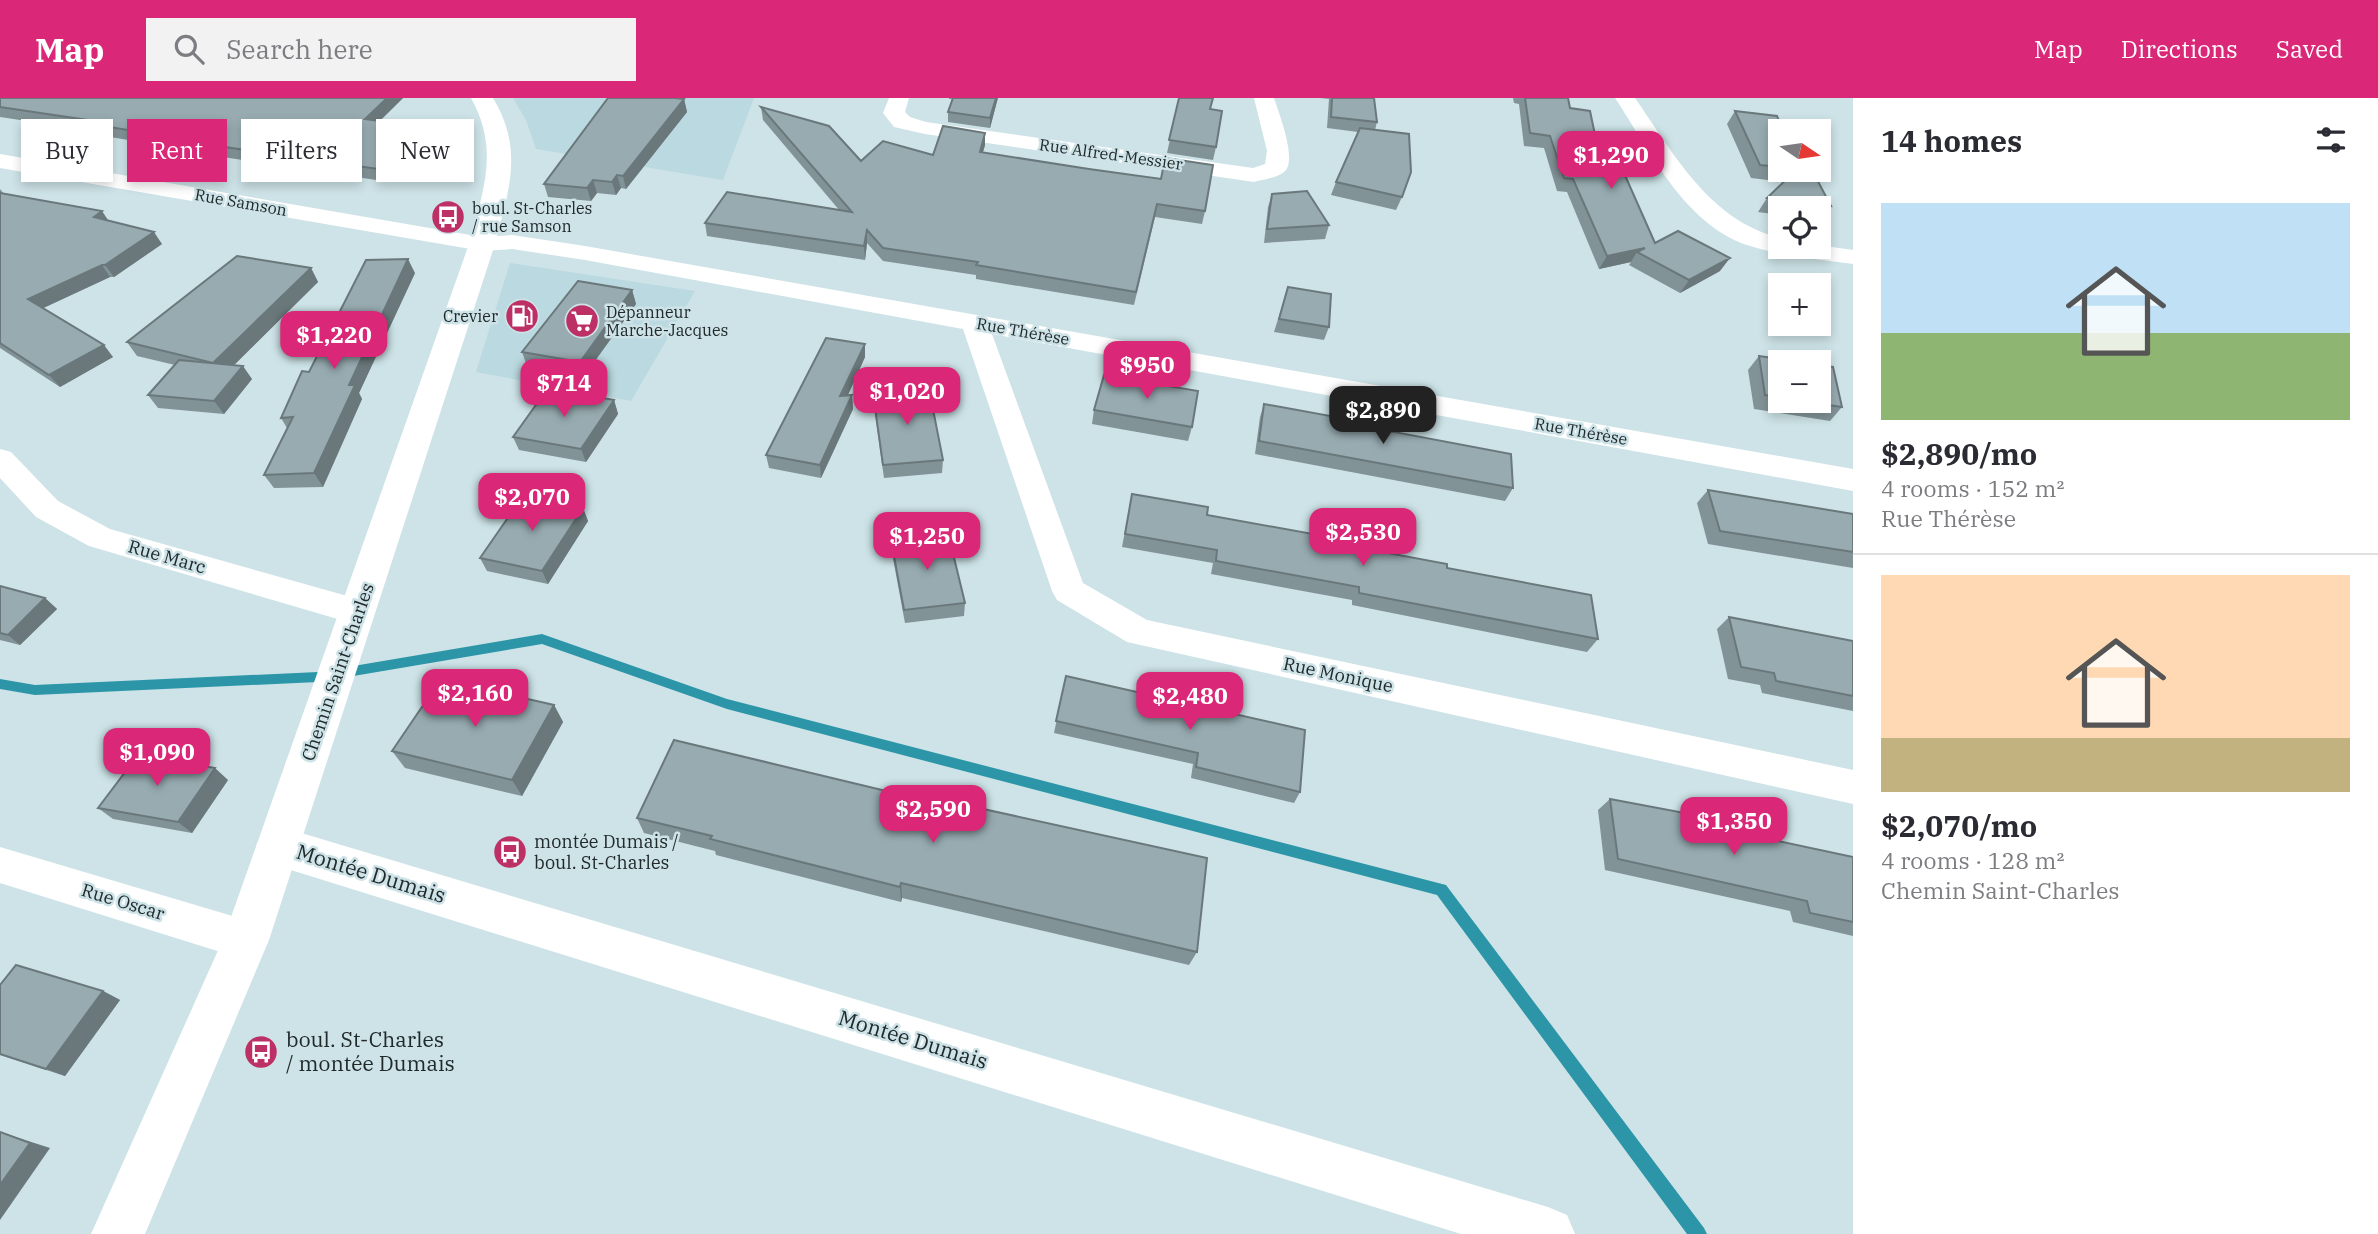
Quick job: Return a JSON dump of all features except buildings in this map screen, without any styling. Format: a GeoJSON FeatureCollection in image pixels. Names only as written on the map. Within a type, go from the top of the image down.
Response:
{"type":"FeatureCollection","features":[{"type":"Feature","properties":{"kind":"main road","name":"Chemin Saint-Charles"},"geometry":{"type":"LineString","coordinates":[[118,1234],[246,940],[482,244],[501,164],[499,132],[482,98]]}},
{"type":"Feature","properties":{"kind":"main road","name":"Montée Dumais"},"geometry":{"type":"LineString","coordinates":[[278,846],[1548,1234]]}},
{"type":"Feature","properties":{"kind":"street","name":"Rue Alfred-Messier"},"geometry":{"type":"LineString","coordinates":[[899,98],[894,113],[902,122],[925,128],[1254,175],[1276,168],[1278,151],[1264,98]]}},
{"type":"Feature","properties":{"kind":"street"},"geometry":{"type":"LineString","coordinates":[[1625,98],[1703,208],[1727,228],[1768,245]]}},
{"type":"Feature","properties":{"kind":"street","name":"Rue Samson"},"geometry":{"type":"LineString","coordinates":[[0,161],[482,244]]}},
{"type":"Feature","properties":{"kind":"street","name":"Rue Thérèse"},"geometry":{"type":"LineString","coordinates":[[482,244],[512,242],[561,250],[1853,480]]}},
{"type":"Feature","properties":{"kind":"street"},"geometry":{"type":"LineString","coordinates":[[1831,254],[1853,257]]}},
{"type":"Feature","properties":{"kind":"street","name":"Rue Monique"},"geometry":{"type":"LineString","coordinates":[[974,322],[1069,591],[1139,632],[1853,787]]}},
{"type":"Feature","properties":{"kind":"street","name":"Rue Marc"},"geometry":{"type":"LineString","coordinates":[[0,459],[47,509],[100,538],[358,612]]}},
{"type":"Feature","properties":{"kind":"street","name":"Rue Oscar"},"geometry":{"type":"LineString","coordinates":[[0,865],[246,940]]}},
{"type":"Feature","properties":{"kind":"shaded area"},"geometry":{"type":"Polygon","coordinates":[[[513,98],[754,98],[723,180],[536,149],[526,120],[513,98]]]}},
{"type":"Feature","properties":{"kind":"shaded area"},"geometry":{"type":"Polygon","coordinates":[[[510,263],[695,291],[631,401],[476,372],[510,263]]]}},
{"type":"Feature","properties":{"kind":"waterway"},"geometry":{"type":"LineString","coordinates":[[0,684],[35,690],[318,677],[542,639],[727,704],[1441,890],[1698,1234]]}},
{"type":"Feature","properties":{"kind":"place","name":"boul. St-Charles / rue Samson"},"geometry":{"type":"Point","coordinates":[448,217]}},
{"type":"Feature","properties":{"kind":"place","name":"Crevier"},"geometry":{"type":"Point","coordinates":[522,316]}},
{"type":"Feature","properties":{"kind":"place","name":"Dépanneur Marche-Jacques"},"geometry":{"type":"Point","coordinates":[582,321]}},
{"type":"Feature","properties":{"kind":"place","name":"montée Dumais / boul. St-Charles"},"geometry":{"type":"Point","coordinates":[510,852]}},
{"type":"Feature","properties":{"kind":"place","name":"boul. St-Charles / montée Dumais"},"geometry":{"type":"Point","coordinates":[261,1052]}}]}
